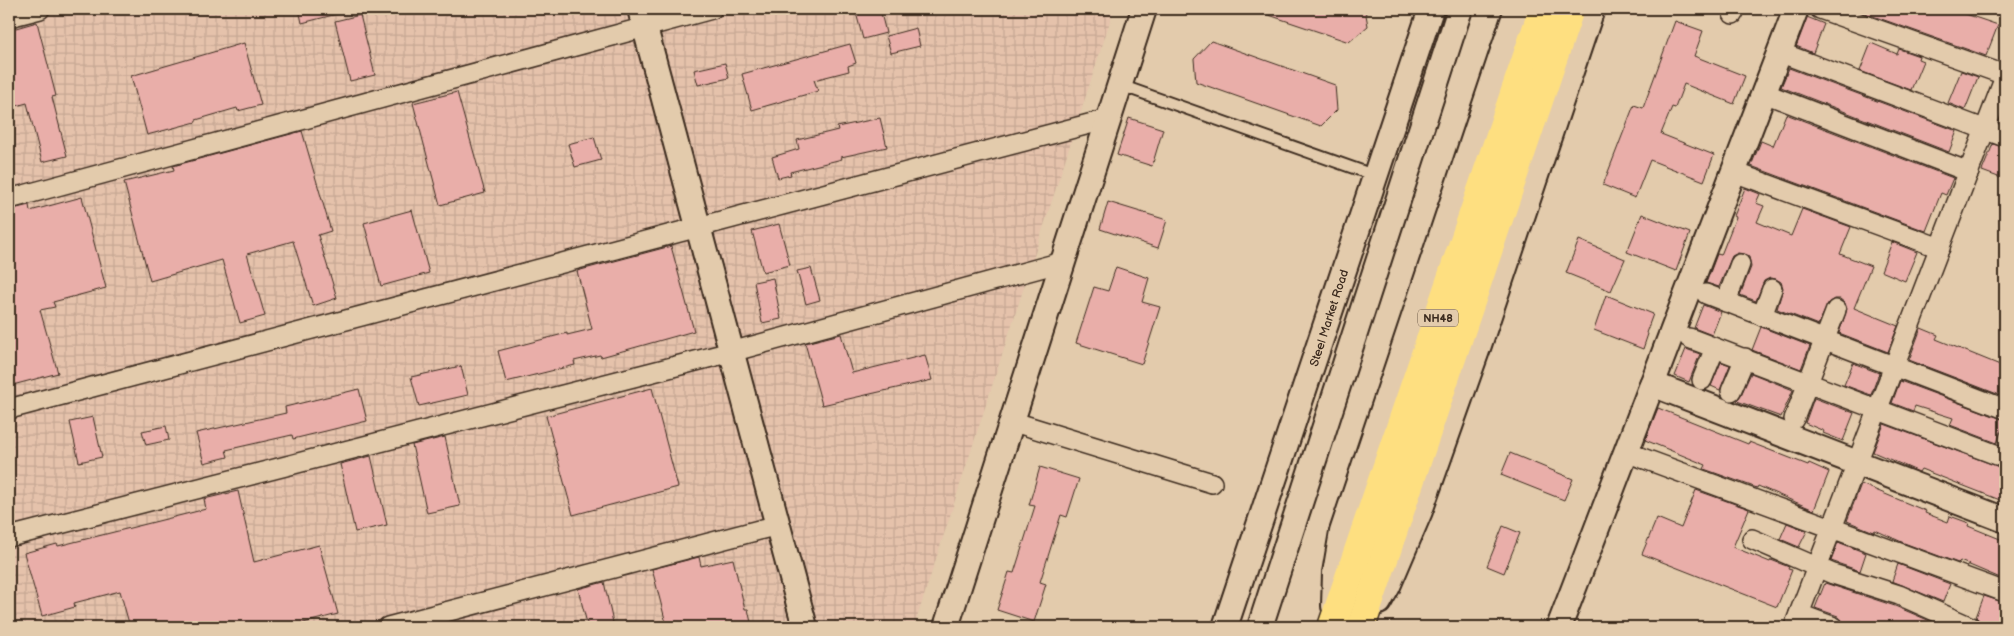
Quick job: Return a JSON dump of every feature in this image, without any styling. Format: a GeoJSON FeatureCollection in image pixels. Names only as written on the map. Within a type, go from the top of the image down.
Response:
{"type":"FeatureCollection","features":[{"type":"Feature","properties":{"kind":"highway","name":"NH48"},"geometry":{"type":"LineString","coordinates":[[1333,625],[1543,9]]}},
{"type":"Feature","properties":{"kind":"highway","name":"NH48"},"geometry":{"type":"LineString","coordinates":[[1362,627],[1570,9]]}},
{"type":"Feature","properties":{"kind":"street"},"geometry":{"type":"LineString","coordinates":[[9,16],[40,9]]}},
{"type":"Feature","properties":{"kind":"street"},"geometry":{"type":"LineString","coordinates":[[9,199],[642,18],[712,9]]}},
{"type":"Feature","properties":{"kind":"street"},"geometry":{"type":"LineString","coordinates":[[946,627],[1144,9]]}},
{"type":"Feature","properties":{"kind":"street","name":"Steel Market Road"},"geometry":{"type":"LineString","coordinates":[[1226,627],[1431,9]]}},
{"type":"Feature","properties":{"kind":"street"},"geometry":{"type":"LineString","coordinates":[[1260,627],[1460,9]]}},
{"type":"Feature","properties":{"kind":"street"},"geometry":{"type":"LineString","coordinates":[[1333,625],[1335,574],[1342,532],[1517,9]]}},
{"type":"Feature","properties":{"kind":"street"},"geometry":{"type":"LineString","coordinates":[[1362,627],[1388,586],[1420,511],[1479,345],[1592,9]]}},
{"type":"Feature","properties":{"kind":"street"},"geometry":{"type":"LineString","coordinates":[[1820,9],[2005,76],[1797,621],[1834,627]]}},
{"type":"Feature","properties":{"kind":"street"},"geometry":{"type":"LineString","coordinates":[[1559,627],[1764,93],[1792,10]]}},
{"type":"Feature","properties":{"kind":"street"},"geometry":{"type":"LineString","coordinates":[[642,18],[805,627]]}},
{"type":"Feature","properties":{"kind":"street"},"geometry":{"type":"LineString","coordinates":[[1779,52],[2005,136]]}},
{"type":"Feature","properties":{"kind":"street"},"geometry":{"type":"LineString","coordinates":[[1764,93],[1969,172]]}},
{"type":"Feature","properties":{"kind":"street"},"geometry":{"type":"LineString","coordinates":[[9,409],[1108,119]]}},
{"type":"Feature","properties":{"kind":"street"},"geometry":{"type":"LineString","coordinates":[[1734,172],[1940,248]]}},
{"type":"Feature","properties":{"kind":"street"},"geometry":{"type":"LineString","coordinates":[[9,537],[731,352],[1062,262]]}},
{"type":"Feature","properties":{"kind":"street"},"geometry":{"type":"LineString","coordinates":[[1726,302],[1740,264]]}},
{"type":"Feature","properties":{"kind":"street"},"geometry":{"type":"LineString","coordinates":[[1762,316],[1772,289]]}},
{"type":"Feature","properties":{"kind":"street"},"geometry":{"type":"LineString","coordinates":[[1706,294],[2005,409]]}},
{"type":"Feature","properties":{"kind":"street"},"geometry":{"type":"LineString","coordinates":[[1794,418],[1836,310]]}},
{"type":"Feature","properties":{"kind":"street"},"geometry":{"type":"LineString","coordinates":[[1690,338],[1878,408],[2005,458]]}},
{"type":"Feature","properties":{"kind":"street"},"geometry":{"type":"LineString","coordinates":[[1702,380],[1715,348]]}},
{"type":"Feature","properties":{"kind":"street"},"geometry":{"type":"LineString","coordinates":[[1731,391],[1745,358]]}},
{"type":"Feature","properties":{"kind":"street"},"geometry":{"type":"LineString","coordinates":[[1652,384],[2005,520]]}},
{"type":"Feature","properties":{"kind":"street"},"geometry":{"type":"LineString","coordinates":[[1011,421],[1212,483]]}},
{"type":"Feature","properties":{"kind":"street"},"geometry":{"type":"LineString","coordinates":[[1626,452],[2005,592]]}},
{"type":"Feature","properties":{"kind":"street"},"geometry":{"type":"LineString","coordinates":[[1269,497],[1299,506]]}},
{"type":"Feature","properties":{"kind":"street"},"geometry":{"type":"LineString","coordinates":[[388,627],[778,525]]}},
{"type":"Feature","properties":{"kind":"street"},"geometry":{"type":"LineString","coordinates":[[1752,539],[1817,568],[1899,595],[1971,627]]}},
{"type":"Feature","properties":{"kind":"lane"},"geometry":{"type":"LineString","coordinates":[[1119,84],[1376,176]]}},
{"type":"Feature","properties":{"kind":"shaded area"},"geometry":{"type":"Polygon","coordinates":[[[9,9],[1114,9],[914,627],[9,627],[9,9]]]}},
{"type":"Feature","properties":{"kind":"building"},"geometry":{"type":"Polygon","coordinates":[[[299,9],[340,9],[341,13],[302,23],[299,9]]]}},
{"type":"Feature","properties":{"kind":"building"},"geometry":{"type":"Polygon","coordinates":[[[855,9],[880,9],[886,33],[863,39],[855,9]]]}},
{"type":"Feature","properties":{"kind":"building"},"geometry":{"type":"Polygon","coordinates":[[[1257,9],[1365,9],[1368,26],[1349,42],[1257,11],[1257,9]]]}},
{"type":"Feature","properties":{"kind":"building"},"geometry":{"type":"Polygon","coordinates":[[[1853,9],[1951,9],[1998,25],[1986,56],[1853,9]]]}},
{"type":"Feature","properties":{"kind":"building"},"geometry":{"type":"Polygon","coordinates":[[[360,15],[375,75],[350,81],[335,21],[360,15]]]}},
{"type":"Feature","properties":{"kind":"building"},"geometry":{"type":"Polygon","coordinates":[[[1807,17],[1824,24],[1813,53],[1796,46],[1807,17]]]}},
{"type":"Feature","properties":{"kind":"building"},"geometry":{"type":"Polygon","coordinates":[[[1675,21],[1703,31],[1694,56],[1745,76],[1734,104],[1684,84],[1675,108],[1672,107],[1661,134],[1714,155],[1704,181],[1650,160],[1635,198],[1603,185],[1634,105],[1643,108],[1675,21]]]}},
{"type":"Feature","properties":{"kind":"building"},"geometry":{"type":"Polygon","coordinates":[[[37,22],[56,96],[52,97],[67,156],[42,162],[27,103],[9,108],[9,30],[37,22]]]}},
{"type":"Feature","properties":{"kind":"building"},"geometry":{"type":"Polygon","coordinates":[[[916,28],[920,46],[891,53],[886,36],[916,28]]]}},
{"type":"Feature","properties":{"kind":"building"},"geometry":{"type":"Polygon","coordinates":[[[1211,41],[1335,85],[1337,110],[1321,126],[1196,82],[1194,59],[1211,41]]]}},
{"type":"Feature","properties":{"kind":"building"},"geometry":{"type":"Polygon","coordinates":[[[244,43],[261,105],[238,111],[237,108],[196,120],[196,122],[147,135],[131,76],[244,43]]]}},
{"type":"Feature","properties":{"kind":"building"},"geometry":{"type":"Polygon","coordinates":[[[1871,43],[1897,54],[1899,49],[1919,56],[1918,59],[1923,61],[1911,90],[1860,71],[1871,43]]]}},
{"type":"Feature","properties":{"kind":"building"},"geometry":{"type":"Polygon","coordinates":[[[850,44],[856,63],[848,66],[849,71],[814,80],[818,91],[752,110],[742,74],[850,44]]]}},
{"type":"Feature","properties":{"kind":"building"},"geometry":{"type":"Polygon","coordinates":[[[725,63],[729,78],[698,85],[694,70],[725,63]]]}},
{"type":"Feature","properties":{"kind":"building"},"geometry":{"type":"Polygon","coordinates":[[[1789,68],[1957,131],[1949,152],[1781,87],[1789,68]]]}},
{"type":"Feature","properties":{"kind":"building"},"geometry":{"type":"Polygon","coordinates":[[[1961,71],[1978,77],[1965,110],[1948,103],[1961,71]]]}},
{"type":"Feature","properties":{"kind":"building"},"geometry":{"type":"Polygon","coordinates":[[[457,92],[485,193],[440,205],[413,103],[457,92]]]}},
{"type":"Feature","properties":{"kind":"building"},"geometry":{"type":"Polygon","coordinates":[[[1786,114],[1953,178],[1946,195],[1941,193],[1926,231],[1751,166],[1761,141],[1773,146],[1786,114]]]}},
{"type":"Feature","properties":{"kind":"building"},"geometry":{"type":"Polygon","coordinates":[[[880,118],[887,147],[841,157],[842,159],[790,172],[791,175],[778,178],[772,157],[799,149],[797,140],[838,130],[837,127],[880,118]]]}},
{"type":"Feature","properties":{"kind":"building"},"geometry":{"type":"Polygon","coordinates":[[[1129,118],[1163,129],[1152,166],[1117,155],[1129,118]]]}},
{"type":"Feature","properties":{"kind":"building"},"geometry":{"type":"Polygon","coordinates":[[[302,131],[331,231],[318,235],[337,298],[313,306],[293,241],[247,254],[265,316],[240,323],[222,260],[150,281],[124,182],[174,170],[173,166],[302,131]]]}},
{"type":"Feature","properties":{"kind":"building"},"geometry":{"type":"Polygon","coordinates":[[[594,137],[601,160],[575,167],[568,144],[594,137]]]}},
{"type":"Feature","properties":{"kind":"building"},"geometry":{"type":"Polygon","coordinates":[[[1993,144],[2005,148],[2005,167],[2001,178],[1982,171],[1993,144]]]}},
{"type":"Feature","properties":{"kind":"building"},"geometry":{"type":"Polygon","coordinates":[[[1745,188],[1760,194],[1756,203],[1764,206],[1757,222],[1791,236],[1802,209],[1851,227],[1840,254],[1871,266],[1854,308],[1898,326],[1888,352],[1839,333],[1847,309],[1845,303],[1840,299],[1834,299],[1829,302],[1818,325],[1777,309],[1783,288],[1781,282],[1776,279],[1770,278],[1764,281],[1756,301],[1740,295],[1751,267],[1749,257],[1744,254],[1738,253],[1732,256],[1719,287],[1706,283],[1717,254],[1721,255],[1745,188]]]}},
{"type":"Feature","properties":{"kind":"building"},"geometry":{"type":"Polygon","coordinates":[[[82,197],[106,288],[53,302],[55,307],[40,310],[58,373],[9,386],[9,210],[29,205],[30,211],[82,197]]]}},
{"type":"Feature","properties":{"kind":"building"},"geometry":{"type":"Polygon","coordinates":[[[1108,202],[1167,220],[1158,248],[1100,229],[1108,202]]]}},
{"type":"Feature","properties":{"kind":"building"},"geometry":{"type":"Polygon","coordinates":[[[412,210],[429,273],[381,286],[364,223],[412,210]]]}},
{"type":"Feature","properties":{"kind":"building"},"geometry":{"type":"Polygon","coordinates":[[[1642,214],[1690,233],[1676,271],[1627,252],[1642,214]]]}},
{"type":"Feature","properties":{"kind":"building"},"geometry":{"type":"Polygon","coordinates":[[[779,224],[790,265],[763,272],[752,231],[779,224]]]}},
{"type":"Feature","properties":{"kind":"building"},"geometry":{"type":"Polygon","coordinates":[[[1579,240],[1625,259],[1611,291],[1566,273],[1579,240]]]}},
{"type":"Feature","properties":{"kind":"building"},"geometry":{"type":"Polygon","coordinates":[[[1892,242],[1917,252],[1905,281],[1881,271],[1892,242]]]}},
{"type":"Feature","properties":{"kind":"building"},"geometry":{"type":"Polygon","coordinates":[[[671,246],[694,331],[601,357],[600,355],[574,361],[575,365],[506,382],[498,351],[567,333],[567,335],[592,329],[577,271],[671,246]]]}},
{"type":"Feature","properties":{"kind":"building"},"geometry":{"type":"Polygon","coordinates":[[[1116,267],[1149,278],[1142,302],[1160,307],[1142,364],[1076,343],[1094,287],[1108,291],[1116,267]]]}},
{"type":"Feature","properties":{"kind":"building"},"geometry":{"type":"Polygon","coordinates":[[[811,268],[820,300],[806,304],[797,271],[811,268]]]}},
{"type":"Feature","properties":{"kind":"building"},"geometry":{"type":"Polygon","coordinates":[[[773,278],[781,319],[762,323],[754,282],[773,278]]]}},
{"type":"Feature","properties":{"kind":"building"},"geometry":{"type":"Polygon","coordinates":[[[1606,295],[1653,314],[1646,333],[1648,334],[1643,349],[1594,330],[1606,295]]]}},
{"type":"Feature","properties":{"kind":"building"},"geometry":{"type":"Polygon","coordinates":[[[1703,305],[1721,312],[1712,335],[1694,328],[1703,305]]]}},
{"type":"Feature","properties":{"kind":"building"},"geometry":{"type":"Polygon","coordinates":[[[1761,327],[1810,346],[1801,369],[1752,350],[1761,327]]]}},
{"type":"Feature","properties":{"kind":"building"},"geometry":{"type":"Polygon","coordinates":[[[1921,328],[1938,335],[1936,339],[2005,367],[2005,397],[1909,360],[1921,328]]]}},
{"type":"Feature","properties":{"kind":"building"},"geometry":{"type":"Polygon","coordinates":[[[841,334],[852,373],[925,355],[932,380],[822,405],[805,343],[841,334]]]}},
{"type":"Feature","properties":{"kind":"building"},"geometry":{"type":"Polygon","coordinates":[[[1686,349],[1700,354],[1689,382],[1675,376],[1686,349]]]}},
{"type":"Feature","properties":{"kind":"building"},"geometry":{"type":"Polygon","coordinates":[[[1721,362],[1730,365],[1720,390],[1711,386],[1721,362]]]}},
{"type":"Feature","properties":{"kind":"building"},"geometry":{"type":"Polygon","coordinates":[[[1853,363],[1879,373],[1871,395],[1844,385],[1853,363]]]}},
{"type":"Feature","properties":{"kind":"building"},"geometry":{"type":"Polygon","coordinates":[[[461,366],[468,395],[419,406],[411,377],[461,366]]]}},
{"type":"Feature","properties":{"kind":"building"},"geometry":{"type":"Polygon","coordinates":[[[1751,373],[1793,390],[1781,417],[1737,401],[1751,373]]]}},
{"type":"Feature","properties":{"kind":"building"},"geometry":{"type":"Polygon","coordinates":[[[1900,381],[2005,420],[1997,443],[1950,425],[1953,418],[1915,406],[1913,411],[1892,403],[1900,381]]]}},
{"type":"Feature","properties":{"kind":"building"},"geometry":{"type":"Polygon","coordinates":[[[652,388],[678,487],[573,515],[546,416],[652,388]]]}},
{"type":"Feature","properties":{"kind":"building"},"geometry":{"type":"Polygon","coordinates":[[[359,389],[367,421],[293,439],[292,435],[226,450],[228,457],[204,463],[196,433],[286,413],[285,407],[359,389]]]}},
{"type":"Feature","properties":{"kind":"building"},"geometry":{"type":"Polygon","coordinates":[[[1814,398],[1854,413],[1843,441],[1805,423],[1814,398]]]}},
{"type":"Feature","properties":{"kind":"building"},"geometry":{"type":"Polygon","coordinates":[[[1658,408],[1748,444],[1749,442],[1829,472],[1814,510],[1758,486],[1757,488],[1704,469],[1706,465],[1645,440],[1658,408]]]}},
{"type":"Feature","properties":{"kind":"building"},"geometry":{"type":"Polygon","coordinates":[[[93,417],[102,457],[79,462],[70,422],[93,417]]]}},
{"type":"Feature","properties":{"kind":"building"},"geometry":{"type":"Polygon","coordinates":[[[1884,424],[2005,469],[2005,502],[1921,469],[1919,472],[1873,452],[1884,424]]]}},
{"type":"Feature","properties":{"kind":"building"},"geometry":{"type":"Polygon","coordinates":[[[166,426],[169,440],[146,445],[142,431],[166,426]]]}},
{"type":"Feature","properties":{"kind":"building"},"geometry":{"type":"Polygon","coordinates":[[[445,437],[460,506],[427,513],[412,445],[445,437]]]}},
{"type":"Feature","properties":{"kind":"building"},"geometry":{"type":"Polygon","coordinates":[[[1510,453],[1573,479],[1564,500],[1501,475],[1510,453]]]}},
{"type":"Feature","properties":{"kind":"building"},"geometry":{"type":"Polygon","coordinates":[[[371,456],[387,525],[355,532],[340,464],[371,456]]]}},
{"type":"Feature","properties":{"kind":"building"},"geometry":{"type":"Polygon","coordinates":[[[1040,467],[1079,479],[1067,517],[1061,515],[1040,582],[1046,584],[1034,622],[997,610],[1009,572],[1014,573],[1035,506],[1029,505],[1040,467]]]}},
{"type":"Feature","properties":{"kind":"building"},"geometry":{"type":"Polygon","coordinates":[[[1861,484],[1948,522],[1950,516],[1969,523],[1968,526],[2005,541],[2005,580],[1960,561],[1958,563],[1847,521],[1861,484]]]}},
{"type":"Feature","properties":{"kind":"building"},"geometry":{"type":"Polygon","coordinates":[[[1696,490],[1749,509],[1733,547],[1770,562],[1771,560],[1789,567],[1788,569],[1792,570],[1777,607],[1642,554],[1657,518],[1681,528],[1696,490]]]}},
{"type":"Feature","properties":{"kind":"building"},"geometry":{"type":"Polygon","coordinates":[[[238,491],[254,562],[319,545],[338,614],[288,627],[130,627],[120,591],[74,603],[75,607],[42,616],[24,553],[206,509],[204,499],[238,491]]]}},
{"type":"Feature","properties":{"kind":"building"},"geometry":{"type":"Polygon","coordinates":[[[1787,523],[1807,531],[1799,547],[1780,539],[1787,523]]]}},
{"type":"Feature","properties":{"kind":"building"},"geometry":{"type":"Polygon","coordinates":[[[1503,526],[1520,533],[1504,573],[1487,566],[1503,526]]]}},
{"type":"Feature","properties":{"kind":"building"},"geometry":{"type":"Polygon","coordinates":[[[1838,542],[1866,553],[1860,571],[1831,561],[1838,542]]]}},
{"type":"Feature","properties":{"kind":"building"},"geometry":{"type":"Polygon","coordinates":[[[699,557],[701,566],[733,559],[745,609],[748,609],[752,627],[667,627],[652,569],[699,557]]]}},
{"type":"Feature","properties":{"kind":"building"},"geometry":{"type":"Polygon","coordinates":[[[1898,564],[1950,584],[1943,602],[1892,581],[1898,564]]]}},
{"type":"Feature","properties":{"kind":"building"},"geometry":{"type":"Polygon","coordinates":[[[604,582],[614,627],[588,627],[578,589],[604,582]]]}},
{"type":"Feature","properties":{"kind":"building"},"geometry":{"type":"Polygon","coordinates":[[[1825,583],[1895,606],[1944,627],[1856,627],[1844,623],[1838,616],[1815,608],[1825,583]]]}},
{"type":"Feature","properties":{"kind":"building"},"geometry":{"type":"Polygon","coordinates":[[[1984,596],[2005,603],[2005,627],[1982,627],[1976,617],[1984,596]]]}}]}
